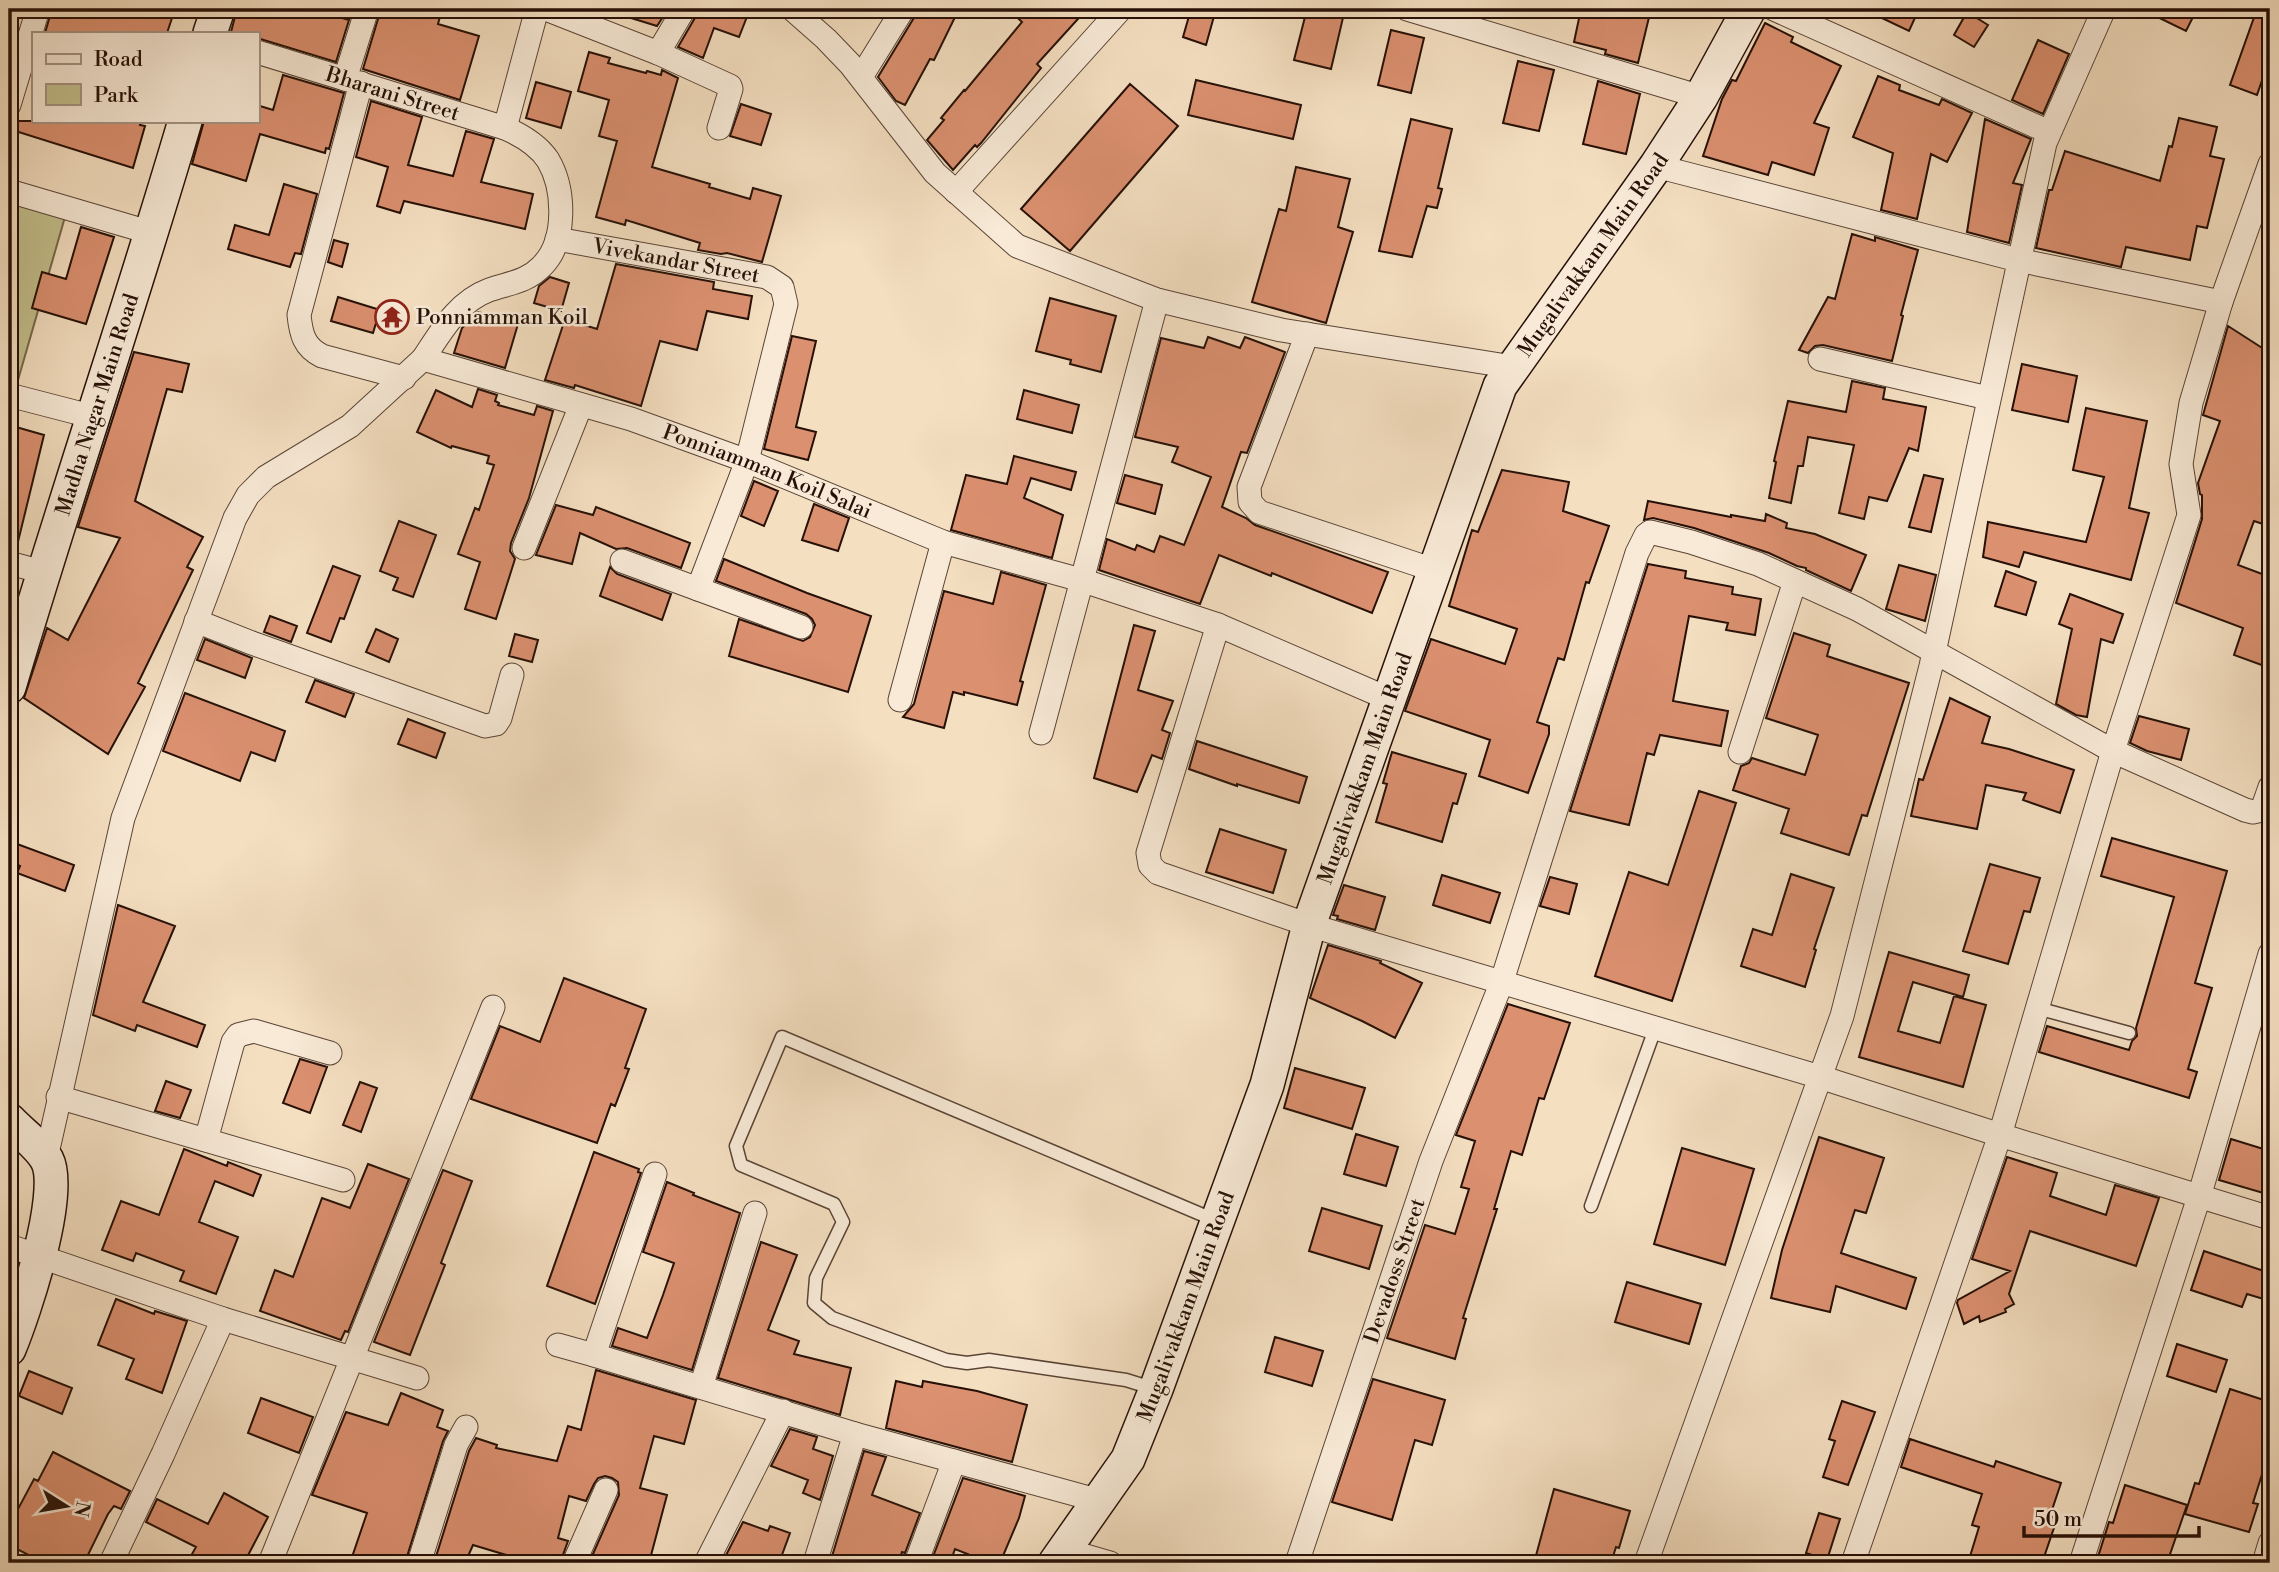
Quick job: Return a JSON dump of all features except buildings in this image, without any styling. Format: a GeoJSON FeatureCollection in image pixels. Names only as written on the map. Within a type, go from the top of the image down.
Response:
{"type":"FeatureCollection","features":[{"type":"Feature","properties":{"kind":"street"},"geometry":{"type":"LineString","coordinates":[[9,105],[37,9]]}},
{"type":"Feature","properties":{"kind":"street"},"geometry":{"type":"LineString","coordinates":[[210,32],[218,9]]}},
{"type":"Feature","properties":{"kind":"street"},"geometry":{"type":"LineString","coordinates":[[366,9],[353,81],[299,315],[300,332],[305,343],[322,356],[404,378]]}},
{"type":"Feature","properties":{"kind":"street"},"geometry":{"type":"LineString","coordinates":[[505,128],[537,9]]}},
{"type":"Feature","properties":{"kind":"street"},"geometry":{"type":"LineString","coordinates":[[546,9],[658,53],[730,86],[719,128]]}},
{"type":"Feature","properties":{"kind":"street"},"geometry":{"type":"LineString","coordinates":[[658,53],[684,9]]}},
{"type":"Feature","properties":{"kind":"street"},"geometry":{"type":"LineString","coordinates":[[792,9],[826,39],[860,77],[935,173],[1017,246],[1157,300],[1307,334],[1513,367]]}},
{"type":"Feature","properties":{"kind":"street"},"geometry":{"type":"LineString","coordinates":[[860,77],[903,9]]}},
{"type":"Feature","properties":{"kind":"street"},"geometry":{"type":"LineString","coordinates":[[1407,9],[1701,97]]}},
{"type":"Feature","properties":{"kind":"street","name":"Mugalivakkam Main Road"},"geometry":{"type":"LineString","coordinates":[[1060,1557],[1128,1459],[1156,1389],[1267,1086],[1309,925],[1500,386],[1657,166],[1701,97],[1749,9]]}},
{"type":"Feature","properties":{"kind":"street"},"geometry":{"type":"LineString","coordinates":[[1774,9],[2049,132]]}},
{"type":"Feature","properties":{"kind":"street"},"geometry":{"type":"LineString","coordinates":[[1646,1563],[1842,1016],[1934,654],[2018,260],[2049,132],[2104,9]]}},
{"type":"Feature","properties":{"kind":"street"},"geometry":{"type":"LineString","coordinates":[[956,191],[1119,11]]}},
{"type":"Feature","properties":{"kind":"street","name":"Bharani Street"},"geometry":{"type":"LineString","coordinates":[[259,53],[505,128],[526,138],[547,159],[559,188],[562,214],[557,239]]}},
{"type":"Feature","properties":{"kind":"street","name":"Madha Nagar Main Road"},"geometry":{"type":"LineString","coordinates":[[9,687],[185,122]]}},
{"type":"Feature","properties":{"kind":"street"},"geometry":{"type":"LineString","coordinates":[[1853,1563],[2000,1135],[2113,751],[2189,515],[2181,464],[2190,403],[2221,302],[2270,163]]}},
{"type":"Feature","properties":{"kind":"street"},"geometry":{"type":"LineString","coordinates":[[1657,166],[2018,260],[2221,302]]}},
{"type":"Feature","properties":{"kind":"street"},"geometry":{"type":"LineString","coordinates":[[9,191],[152,233]]}},
{"type":"Feature","properties":{"kind":"street"},"geometry":{"type":"LineString","coordinates":[[46,1158],[123,818],[235,518],[248,495],[266,477],[350,426],[404,378],[423,359],[454,313],[487,291],[532,276],[545,263],[557,239]]}},
{"type":"Feature","properties":{"kind":"street","name":"Vivekandar Street"},"geometry":{"type":"LineString","coordinates":[[557,239],[767,277],[782,287],[786,304],[747,461],[698,589]]}},
{"type":"Feature","properties":{"kind":"street"},"geometry":{"type":"LineString","coordinates":[[1041,733],[1157,300]]}},
{"type":"Feature","properties":{"kind":"street"},"geometry":{"type":"LineString","coordinates":[[1307,334],[1249,486],[1250,502],[1259,512],[1434,570]]}},
{"type":"Feature","properties":{"kind":"street","name":"Ponniamman Koil Salai"},"geometry":{"type":"LineString","coordinates":[[423,359],[631,419],[747,461],[943,542],[1081,580],[1218,625],[1389,699]]}},
{"type":"Feature","properties":{"kind":"street"},"geometry":{"type":"LineString","coordinates":[[1820,359],[1988,398]]}},
{"type":"Feature","properties":{"kind":"street"},"geometry":{"type":"LineString","coordinates":[[9,396],[94,417]]}},
{"type":"Feature","properties":{"kind":"street"},"geometry":{"type":"LineString","coordinates":[[524,548],[581,405]]}},
{"type":"Feature","properties":{"kind":"street","name":"Devadoss Street"},"geometry":{"type":"LineString","coordinates":[[1297,1563],[1431,1161],[1502,984],[1637,553],[1646,535],[1650,532],[1691,541],[1758,564],[1796,581]]}},
{"type":"Feature","properties":{"kind":"street"},"geometry":{"type":"LineString","coordinates":[[900,700],[943,542]]}},
{"type":"Feature","properties":{"kind":"street"},"geometry":{"type":"LineString","coordinates":[[622,561],[801,626]]}},
{"type":"Feature","properties":{"kind":"street"},"geometry":{"type":"LineString","coordinates":[[9,563],[43,572]]}},
{"type":"Feature","properties":{"kind":"street"},"geometry":{"type":"LineString","coordinates":[[1740,752],[1796,581],[1857,609],[2113,751],[2245,810],[2262,810],[2270,787]]}},
{"type":"Feature","properties":{"kind":"street"},"geometry":{"type":"LineString","coordinates":[[196,621],[485,726],[496,724],[500,718],[512,675]]}},
{"type":"Feature","properties":{"kind":"street"},"geometry":{"type":"LineString","coordinates":[[1218,625],[1148,853],[1150,865],[1158,873],[1309,925],[1820,1077],[2270,1218]]}},
{"type":"Feature","properties":{"kind":"street"},"geometry":{"type":"LineString","coordinates":[[2081,1563],[2199,1197],[2270,954]]}},
{"type":"Feature","properties":{"kind":"street"},"geometry":{"type":"LineString","coordinates":[[270,1563],[493,1007]]}},
{"type":"Feature","properties":{"kind":"street"},"geometry":{"type":"LineString","coordinates":[[206,1140],[233,1042],[238,1035],[254,1031],[330,1053]]}},
{"type":"Feature","properties":{"kind":"street"},"geometry":{"type":"LineString","coordinates":[[58,1097],[343,1180]]}},
{"type":"Feature","properties":{"kind":"street"},"geometry":{"type":"LineString","coordinates":[[9,1121],[46,1158],[52,1176],[24,1252],[12,1332]]}},
{"type":"Feature","properties":{"kind":"street"},"geometry":{"type":"LineString","coordinates":[[594,1355],[654,1174]]}},
{"type":"Feature","properties":{"kind":"street"},"geometry":{"type":"LineString","coordinates":[[701,1387],[755,1213]]}},
{"type":"Feature","properties":{"kind":"street"},"geometry":{"type":"LineString","coordinates":[[24,1252],[223,1319],[417,1378]]}},
{"type":"Feature","properties":{"kind":"street"},"geometry":{"type":"LineString","coordinates":[[111,1563],[223,1319]]}},
{"type":"Feature","properties":{"kind":"street"},"geometry":{"type":"LineString","coordinates":[[558,1345],[855,1434],[1100,1501]]}},
{"type":"Feature","properties":{"kind":"street"},"geometry":{"type":"LineString","coordinates":[[706,1563],[783,1411]]}},
{"type":"Feature","properties":{"kind":"street"},"geometry":{"type":"LineString","coordinates":[[419,1563],[456,1445],[466,1427]]}},
{"type":"Feature","properties":{"kind":"street"},"geometry":{"type":"LineString","coordinates":[[815,1563],[855,1434]]}},
{"type":"Feature","properties":{"kind":"street"},"geometry":{"type":"LineString","coordinates":[[916,1563],[954,1461]]}},
{"type":"Feature","properties":{"kind":"street"},"geometry":{"type":"LineString","coordinates":[[574,1563],[606,1490]]}},
{"type":"Feature","properties":{"kind":"street"},"geometry":{"type":"LineString","coordinates":[[2264,1563],[2270,1544]]}},
{"type":"Feature","properties":{"kind":"street"},"geometry":{"type":"LineString","coordinates":[[1060,1557],[1110,1563]]}},
{"type":"Feature","properties":{"kind":"lane"},"geometry":{"type":"LineString","coordinates":[[2038,1007],[2129,1033]]}},
{"type":"Feature","properties":{"kind":"lane"},"geometry":{"type":"LineString","coordinates":[[1591,1206],[1655,1029]]}},
{"type":"Feature","properties":{"kind":"lane"},"geometry":{"type":"LineString","coordinates":[[1156,1389],[1126,1380],[989,1360],[967,1363],[946,1360],[832,1318],[814,1303],[816,1278],[843,1222],[834,1204],[741,1165],[736,1146],[782,1037],[1217,1221]]}},
{"type":"Feature","properties":{"kind":"green space"},"geometry":{"type":"Polygon","coordinates":[[[9,193],[67,210],[16,387],[9,385],[9,193]]]}},
{"type":"Feature","properties":{"kind":"place","name":"Ponniamman Koil"},"geometry":{"type":"Point","coordinates":[392,317]}}]}
